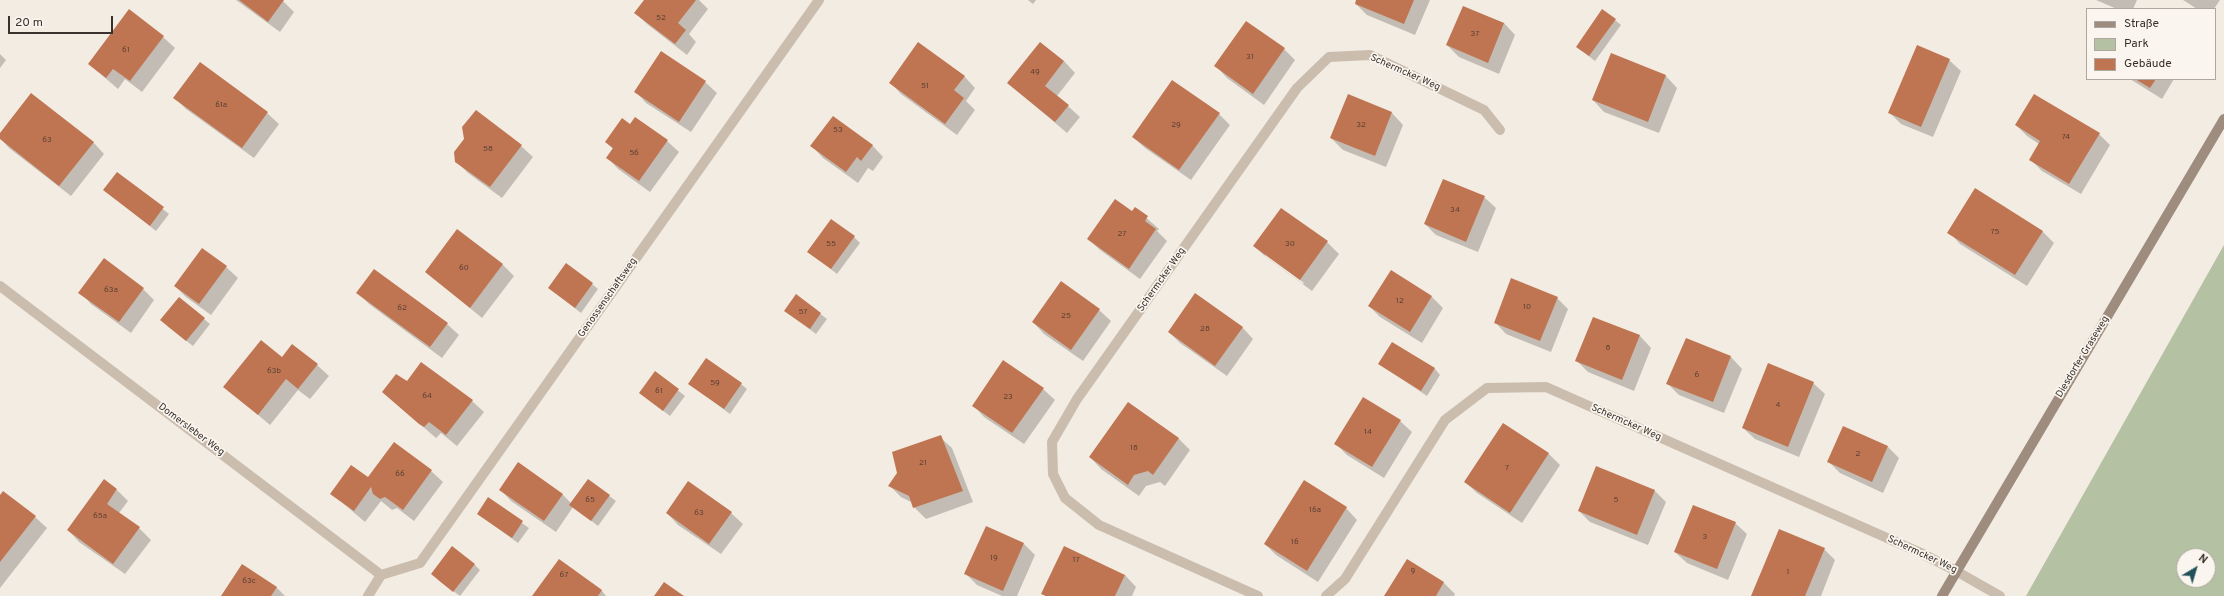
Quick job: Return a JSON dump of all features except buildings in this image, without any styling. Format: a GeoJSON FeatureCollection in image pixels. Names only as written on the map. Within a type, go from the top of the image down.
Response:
{"type":"FeatureCollection","features":[{"type":"Feature","properties":{"kind":"main road","name":"Diesdorfer Graseweg"},"geometry":{"type":"LineString","coordinates":[[1942,596],[2224,118]]}},
{"type":"Feature","properties":{"kind":"street","name":"Genossenschaftsweg"},"geometry":{"type":"LineString","coordinates":[[381,575],[420,563],[819,0]]}},
{"type":"Feature","properties":{"kind":"street","name":"Schermcker Weg"},"geometry":{"type":"LineString","coordinates":[[1258,596],[1099,525],[1065,498],[1053,474],[1052,442],[1077,400],[1297,88],[1328,57],[1370,55],[1484,110],[1500,130]]}},
{"type":"Feature","properties":{"kind":"street","name":"Domersleber Weg"},"geometry":{"type":"LineString","coordinates":[[0,286],[381,575]]}},
{"type":"Feature","properties":{"kind":"street","name":"Schermcker Weg"},"geometry":{"type":"LineString","coordinates":[[1326,596],[1345,579],[1446,420],[1486,388],[1546,387],[1921,553],[2000,596]]}},
{"type":"Feature","properties":{"kind":"street"},"geometry":{"type":"LineString","coordinates":[[368,596],[381,575]]}},
{"type":"Feature","properties":{"kind":"green space"},"geometry":{"type":"Polygon","coordinates":[[[2224,245],[2224,596],[2026,596],[2224,245]]]}}]}
